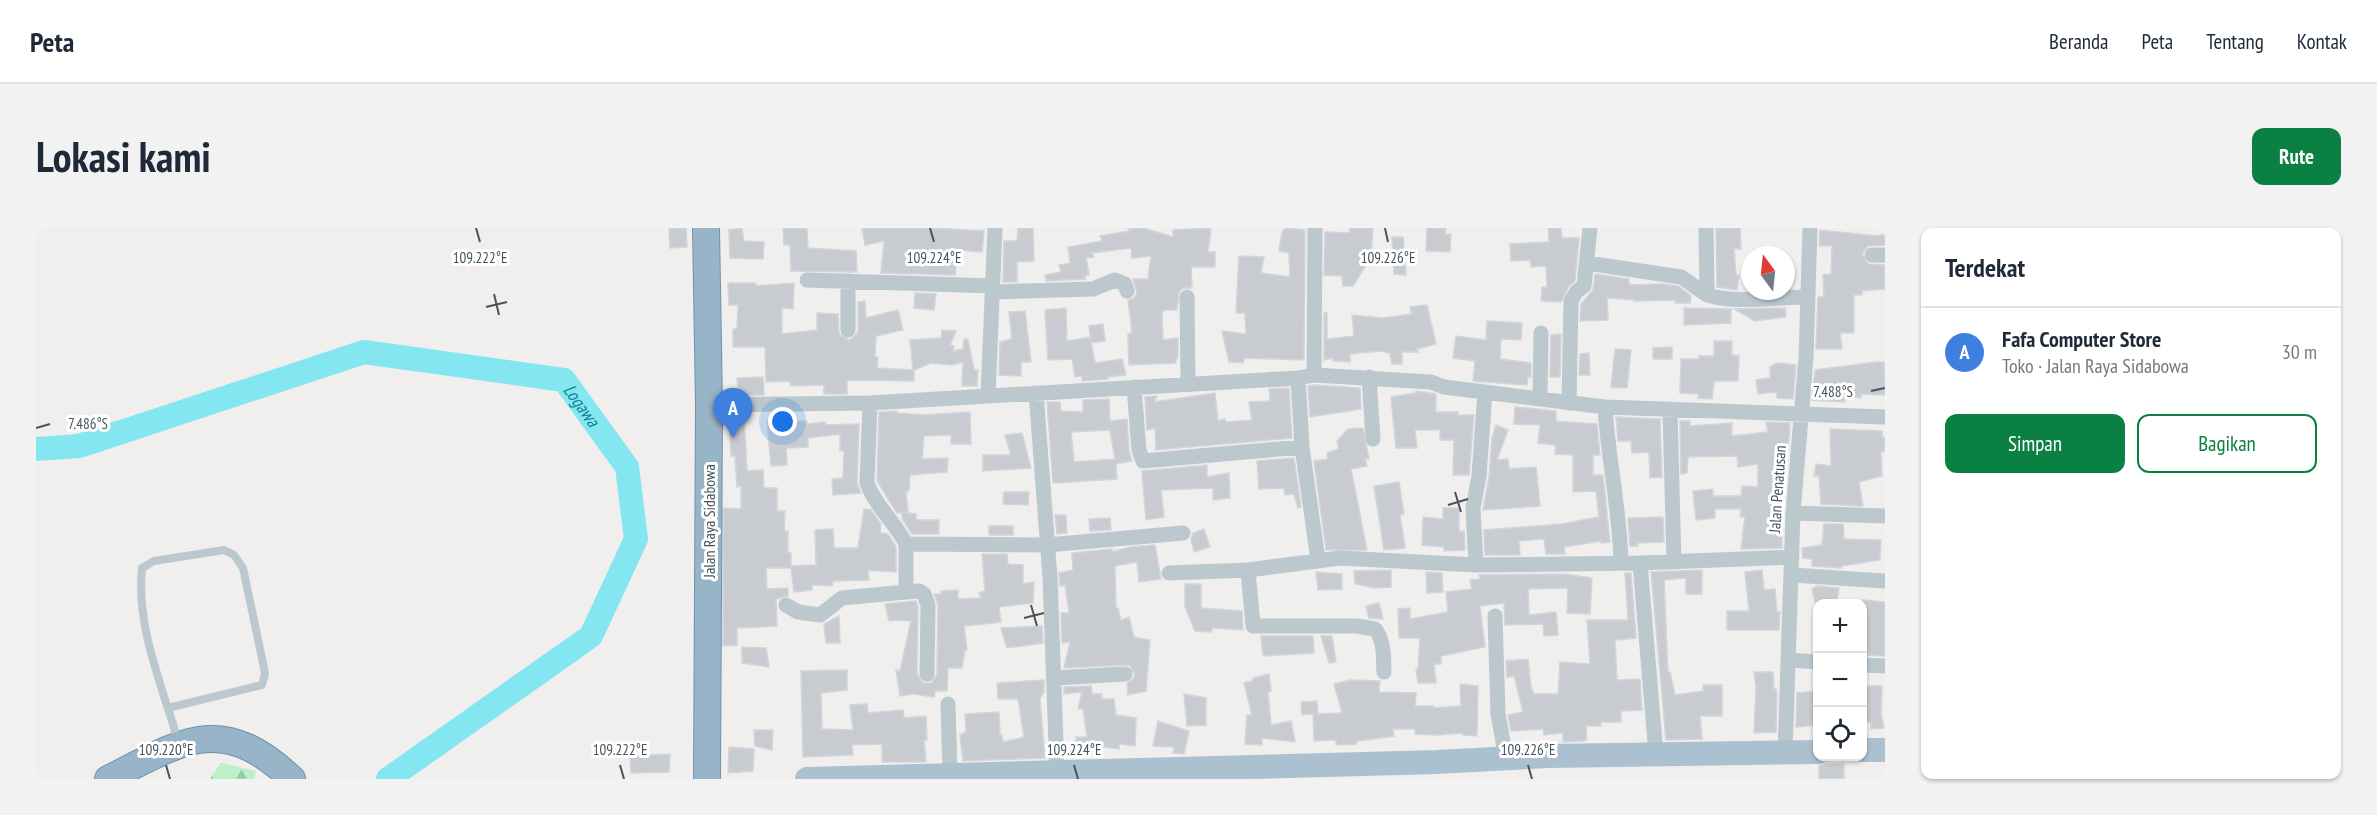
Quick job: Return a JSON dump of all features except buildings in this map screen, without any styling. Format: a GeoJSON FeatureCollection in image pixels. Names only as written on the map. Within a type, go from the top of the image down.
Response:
{"type":"FeatureCollection","features":[{"type":"Feature","properties":{"kind":"highway","name":"Jalan Raya Sidabowa"},"geometry":{"type":"LineString","coordinates":[[706,228],[709,405],[707,779]]}},
{"type":"Feature","properties":{"kind":"highway"},"geometry":{"type":"LineString","coordinates":[[108,779],[179,745],[210,739],[246,744],[260,752],[292,779]]}},
{"type":"Feature","properties":{"kind":"main road"},"geometry":{"type":"LineString","coordinates":[[1867,750],[1885,750]]}},
{"type":"Feature","properties":{"kind":"main road"},"geometry":{"type":"LineString","coordinates":[[807,779],[1057,772],[1192,773],[1506,759],[1813,752]]}},
{"type":"Feature","properties":{"kind":"street"},"geometry":{"type":"LineString","coordinates":[[988,395],[995,228]]}},
{"type":"Feature","properties":{"kind":"street"},"geometry":{"type":"LineString","coordinates":[[1314,228],[1302,447],[1318,560]]}},
{"type":"Feature","properties":{"kind":"street"},"geometry":{"type":"LineString","coordinates":[[1569,403],[1571,301],[1577,291],[1584,286],[1590,228]]}},
{"type":"Feature","properties":{"kind":"street"},"geometry":{"type":"LineString","coordinates":[[1706,228],[1707,295]]}},
{"type":"Feature","properties":{"kind":"street","name":"Jalan Penatusan"},"geometry":{"type":"LineString","coordinates":[[1785,753],[1792,575],[1792,513],[1806,358],[1810,228]]}},
{"type":"Feature","properties":{"kind":"street"},"geometry":{"type":"LineString","coordinates":[[1587,263],[1681,277],[1707,295],[1726,298],[1808,297]]}},
{"type":"Feature","properties":{"kind":"street"},"geometry":{"type":"LineString","coordinates":[[807,280],[993,289],[1093,289],[1115,280],[1125,284],[1127,291]]}},
{"type":"Feature","properties":{"kind":"street"},"geometry":{"type":"LineString","coordinates":[[848,281],[848,330]]}},
{"type":"Feature","properties":{"kind":"street"},"geometry":{"type":"LineString","coordinates":[[1187,297],[1188,384]]}},
{"type":"Feature","properties":{"kind":"street"},"geometry":{"type":"LineString","coordinates":[[1539,398],[1541,333]]}},
{"type":"Feature","properties":{"kind":"street"},"geometry":{"type":"LineString","coordinates":[[709,405],[870,403],[1306,377],[1369,377],[1431,382],[1444,387],[1605,407],[1800,416],[1885,417]]}},
{"type":"Feature","properties":{"kind":"street"},"geometry":{"type":"LineString","coordinates":[[1369,377],[1374,439]]}},
{"type":"Feature","properties":{"kind":"street"},"geometry":{"type":"LineString","coordinates":[[1134,387],[1139,450],[1143,460],[1302,447]]}},
{"type":"Feature","properties":{"kind":"street"},"geometry":{"type":"LineString","coordinates":[[1476,565],[1473,508],[1479,476],[1485,392]]}},
{"type":"Feature","properties":{"kind":"street"},"geometry":{"type":"LineString","coordinates":[[1035,393],[1047,545],[1057,772]]}},
{"type":"Feature","properties":{"kind":"street"},"geometry":{"type":"LineString","coordinates":[[870,403],[867,483],[871,495],[897,528],[906,544],[906,592]]}},
{"type":"Feature","properties":{"kind":"street"},"geometry":{"type":"LineString","coordinates":[[1605,407],[1621,563]]}},
{"type":"Feature","properties":{"kind":"street"},"geometry":{"type":"LineString","coordinates":[[1670,411],[1674,562]]}},
{"type":"Feature","properties":{"kind":"street"},"geometry":{"type":"LineString","coordinates":[[1792,513],[1885,516]]}},
{"type":"Feature","properties":{"kind":"street"},"geometry":{"type":"LineString","coordinates":[[906,544],[1047,545],[1183,533]]}},
{"type":"Feature","properties":{"kind":"street"},"geometry":{"type":"LineString","coordinates":[[1169,573],[1248,570],[1340,558],[1476,565],[1640,563],[1792,557]]}},
{"type":"Feature","properties":{"kind":"street"},"geometry":{"type":"LineString","coordinates":[[1640,563],[1656,755]]}},
{"type":"Feature","properties":{"kind":"street"},"geometry":{"type":"LineString","coordinates":[[1248,570],[1253,626],[1357,626],[1375,629],[1380,635],[1382,644],[1384,672]]}},
{"type":"Feature","properties":{"kind":"street"},"geometry":{"type":"LineString","coordinates":[[1792,575],[1885,581]]}},
{"type":"Feature","properties":{"kind":"street"},"geometry":{"type":"LineString","coordinates":[[786,605],[798,612],[820,615],[842,598],[919,591],[926,597],[928,605],[927,674]]}},
{"type":"Feature","properties":{"kind":"street"},"geometry":{"type":"LineString","coordinates":[[1495,616],[1498,714],[1506,759]]}},
{"type":"Feature","properties":{"kind":"street"},"geometry":{"type":"LineString","coordinates":[[1789,660],[1813,662]]}},
{"type":"Feature","properties":{"kind":"street"},"geometry":{"type":"LineString","coordinates":[[1867,665],[1885,666]]}},
{"type":"Feature","properties":{"kind":"street"},"geometry":{"type":"LineString","coordinates":[[1054,678],[1125,674]]}},
{"type":"Feature","properties":{"kind":"street"},"geometry":{"type":"LineString","coordinates":[[948,704],[950,774]]}},
{"type":"Feature","properties":{"kind":"lane"},"geometry":{"type":"LineString","coordinates":[[168,708],[262,685],[265,674],[243,568],[234,555],[224,550],[154,561],[142,568],[140,588],[144,626],[168,708],[179,745]]}},
{"type":"Feature","properties":{"kind":"green space"},"geometry":{"type":"Polygon","coordinates":[[[221,763],[256,771],[254,779],[210,779],[221,763]]]}},
{"type":"Feature","properties":{"kind":"waterway","name":"Logawa"},"geometry":{"type":"LineString","coordinates":[[36,449],[79,446],[364,352],[564,380],[627,467],[636,539],[591,636],[388,779]]}},
{"type":"Feature","properties":{"kind":"place","name":"Fafa Computer Store"},"geometry":{"type":"Point","coordinates":[733,438]}}]}
